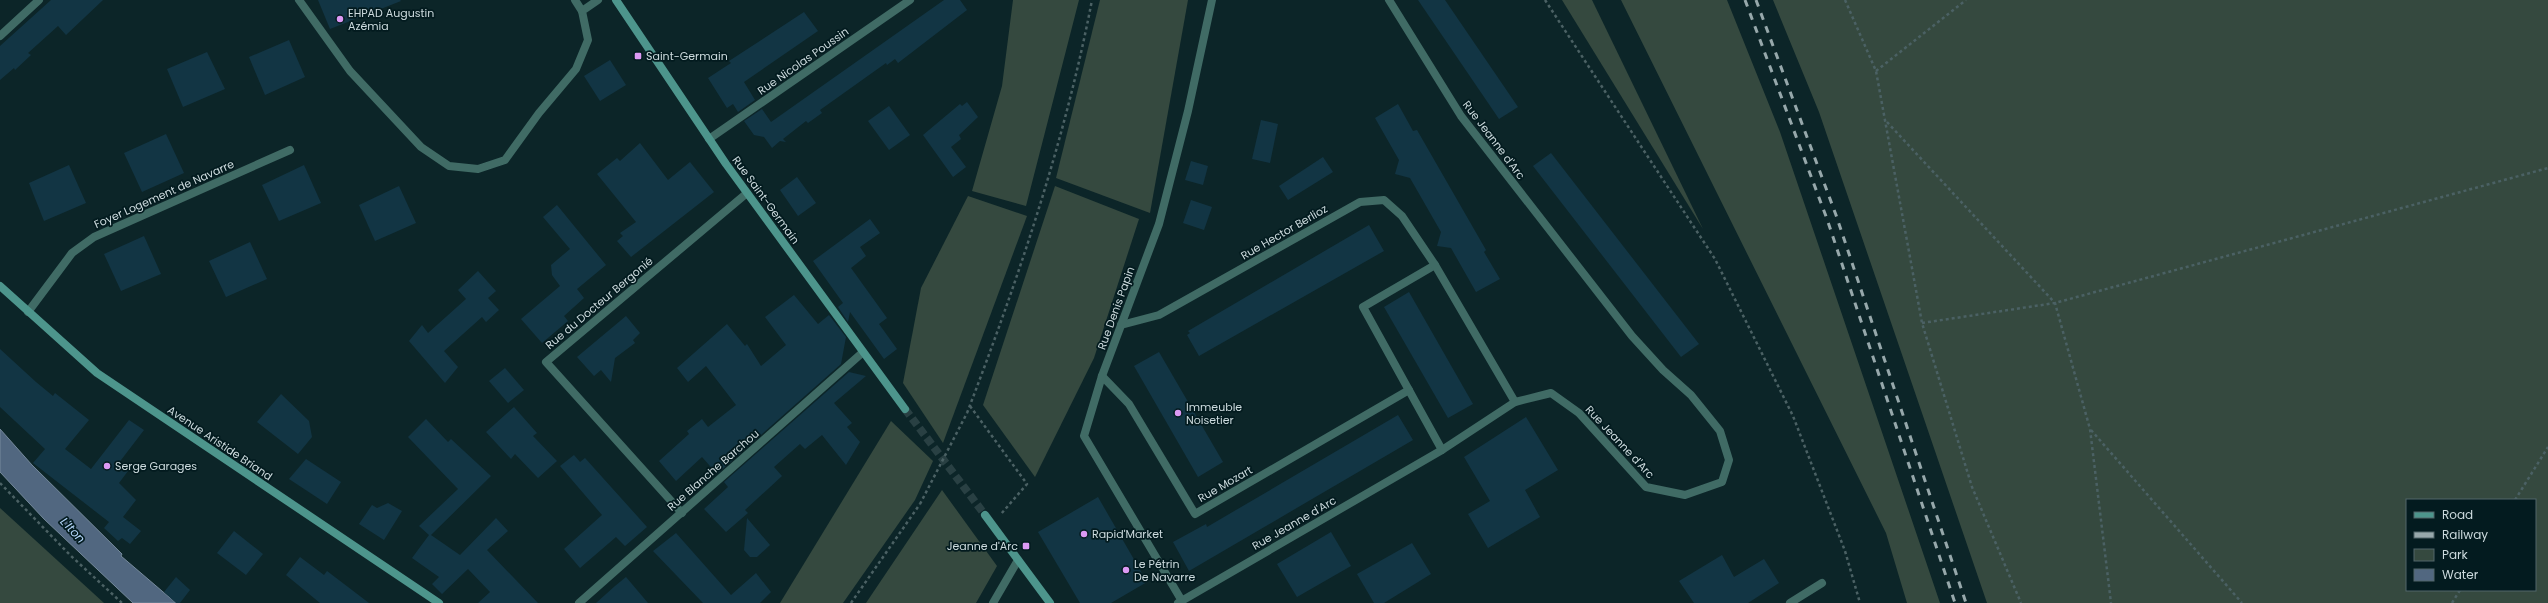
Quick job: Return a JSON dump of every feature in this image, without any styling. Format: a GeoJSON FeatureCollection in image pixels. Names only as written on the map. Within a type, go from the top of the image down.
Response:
{"type":"FeatureCollection","features":[{"type":"Feature","properties":{"kind":"street"},"geometry":{"type":"LineString","coordinates":[[0,36],[39,0]]}},
{"type":"Feature","properties":{"kind":"street"},"geometry":{"type":"LineString","coordinates":[[299,0],[350,71],[421,147],[449,166],[478,169],[505,160],[539,113],[576,69],[588,40],[582,11],[575,0]]}},
{"type":"Feature","properties":{"kind":"street"},"geometry":{"type":"LineString","coordinates":[[582,11],[598,0]]}},
{"type":"Feature","properties":{"kind":"street","name":"Rue Saint-Germain"},"geometry":{"type":"LineString","coordinates":[[616,0],[747,193],[862,353],[905,409]]}},
{"type":"Feature","properties":{"kind":"street","name":"Rue Nicolas Poussin"},"geometry":{"type":"LineString","coordinates":[[709,139],[910,0]]}},
{"type":"Feature","properties":{"kind":"street","name":"Rue Denis Papin"},"geometry":{"type":"LineString","coordinates":[[1180,602],[1084,436],[1102,376],[1159,224],[1188,111],[1212,0]]}},
{"type":"Feature","properties":{"kind":"street","name":"Rue Jeanne d'Arc"},"geometry":{"type":"LineString","coordinates":[[1180,602],[1442,450],[1515,402],[1551,393],[1579,412],[1646,487],[1685,495],[1722,482],[1729,460],[1720,431],[1691,395],[1663,370],[1632,336],[1461,116],[1389,0]]}},
{"type":"Feature","properties":{"kind":"street","name":"Foyer Logement de Navarre"},"geometry":{"type":"LineString","coordinates":[[28,312],[72,253],[94,237],[290,150]]}},
{"type":"Feature","properties":{"kind":"street","name":"Rue du Docteur Bergonié"},"geometry":{"type":"LineString","coordinates":[[682,513],[546,362],[747,193]]}},
{"type":"Feature","properties":{"kind":"street","name":"Rue Hector Berlioz"},"geometry":{"type":"LineString","coordinates":[[1121,325],[1159,316],[1360,202],[1384,200],[1402,216],[1435,265]]}},
{"type":"Feature","properties":{"kind":"street"},"geometry":{"type":"LineString","coordinates":[[1442,450],[1363,307],[1435,265],[1515,402]]}},
{"type":"Feature","properties":{"kind":"street","name":"Avenue Aristide Briand"},"geometry":{"type":"LineString","coordinates":[[0,286],[97,373],[439,603]]}},
{"type":"Feature","properties":{"kind":"street","name":"Rue Blanche Barchou"},"geometry":{"type":"LineString","coordinates":[[579,603],[862,353]]}},
{"type":"Feature","properties":{"kind":"street","name":"Rue Mozart"},"geometry":{"type":"LineString","coordinates":[[1102,376],[1129,404],[1195,514],[1410,390]]}},
{"type":"Feature","properties":{"kind":"street"},"geometry":{"type":"LineString","coordinates":[[985,515],[1050,603]]}},
{"type":"Feature","properties":{"kind":"street"},"geometry":{"type":"LineString","coordinates":[[993,603],[1018,560]]}},
{"type":"Feature","properties":{"kind":"street"},"geometry":{"type":"LineString","coordinates":[[1790,603],[1822,583]]}},
{"type":"Feature","properties":{"kind":"path"},"geometry":{"type":"LineString","coordinates":[[851,603],[920,504],[970,406],[1019,271],[1062,126],[1092,0]]}},
{"type":"Feature","properties":{"kind":"path"},"geometry":{"type":"LineString","coordinates":[[1545,0],[1715,259],[1793,416],[1845,551],[1860,603]]}},
{"type":"Feature","properties":{"kind":"path"},"geometry":{"type":"LineString","coordinates":[[1845,0],[1876,72],[1922,323],[1972,487],[2021,603]]}},
{"type":"Feature","properties":{"kind":"path"},"geometry":{"type":"LineString","coordinates":[[1876,72],[1966,0]]}},
{"type":"Feature","properties":{"kind":"path"},"geometry":{"type":"LineString","coordinates":[[1886,122],[2056,303],[2090,429],[2111,603]]}},
{"type":"Feature","properties":{"kind":"path"},"geometry":{"type":"LineString","coordinates":[[1922,323],[2056,303],[2548,168]]}},
{"type":"Feature","properties":{"kind":"path"},"geometry":{"type":"LineString","coordinates":[[970,406],[1028,484],[992,524]]}},
{"type":"Feature","properties":{"kind":"path"},"geometry":{"type":"LineString","coordinates":[[2090,429],[2242,603]]}},
{"type":"Feature","properties":{"kind":"path"},"geometry":{"type":"LineString","coordinates":[[2516,499],[2548,447]]}},
{"type":"Feature","properties":{"kind":"path"},"geometry":{"type":"LineString","coordinates":[[0,483],[70,555],[122,603]]}},
{"type":"Feature","properties":{"kind":"path"},"geometry":{"type":"LineString","coordinates":[[2452,603],[2459,591]]}},
{"type":"Feature","properties":{"kind":"green space"},"geometry":{"type":"Polygon","coordinates":[[[1013,0],[1079,0],[1026,206],[972,191],[1002,86],[1013,0]]]}},
{"type":"Feature","properties":{"kind":"green space"},"geometry":{"type":"Polygon","coordinates":[[[1100,0],[1188,0],[1150,213],[1056,178],[1100,0]]]}},
{"type":"Feature","properties":{"kind":"green space"},"geometry":{"type":"Polygon","coordinates":[[[1562,0],[1592,0],[1703,229],[1562,0]]]}},
{"type":"Feature","properties":{"kind":"green space"},"geometry":{"type":"Polygon","coordinates":[[[1621,0],[1727,0],[1780,132],[1940,603],[1907,603],[1886,533],[1621,0]]]}},
{"type":"Feature","properties":{"kind":"green space"},"geometry":{"type":"Polygon","coordinates":[[[1773,0],[2548,0],[2548,603],[1987,603],[1819,112],[1773,0]]]}},
{"type":"Feature","properties":{"kind":"green space"},"geometry":{"type":"Polygon","coordinates":[[[1055,186],[1139,219],[1094,358],[1035,477],[983,405],[1055,186]]]}},
{"type":"Feature","properties":{"kind":"green space"},"geometry":{"type":"Polygon","coordinates":[[[968,196],[1027,216],[943,443],[903,383],[921,288],[968,196]]]}},
{"type":"Feature","properties":{"kind":"green space"},"geometry":{"type":"Polygon","coordinates":[[[891,421],[933,461],[915,500],[843,603],[780,603],[891,421]]]}},
{"type":"Feature","properties":{"kind":"green space"},"geometry":{"type":"Polygon","coordinates":[[[942,490],[997,566],[976,603],[866,603],[942,490]]]}},
{"type":"Feature","properties":{"kind":"green space"},"geometry":{"type":"Polygon","coordinates":[[[0,508],[104,603],[0,603],[0,508]]]}},
{"type":"Feature","properties":{"kind":"water","name":"L'Iton"},"geometry":{"type":"Polygon","coordinates":[[[0,429],[32,465],[122,554],[121,556],[176,603],[133,603],[44,519],[0,472],[0,429]]]}},
{"type":"Feature","properties":{"kind":"building"},"geometry":{"type":"Polygon","coordinates":[[[51,0],[103,0],[66,35],[58,26],[28,53],[31,55],[15,70],[14,68],[0,80],[0,46],[51,0]]]}},
{"type":"Feature","properties":{"kind":"building","name":"EHPAD Augustin Azémia"},"geometry":{"type":"Polygon","coordinates":[[[318,0],[400,0],[401,1],[330,29],[318,0]]]}},
{"type":"Feature","properties":{"kind":"building"},"geometry":{"type":"Polygon","coordinates":[[[944,0],[960,0],[967,10],[898,63],[895,59],[887,65],[886,63],[820,110],[822,113],[808,123],[806,121],[783,139],[786,142],[780,141],[772,148],[764,137],[754,135],[744,121],[762,109],[771,122],[944,0]]]}},
{"type":"Feature","properties":{"kind":"building"},"geometry":{"type":"Polygon","coordinates":[[[1418,0],[1445,0],[1518,107],[1499,119],[1418,0]]]}},
{"type":"Feature","properties":{"kind":"building"},"geometry":{"type":"Polygon","coordinates":[[[804,12],[818,31],[744,82],[755,100],[738,112],[733,104],[727,108],[708,78],[731,63],[729,61],[804,12]]]}},
{"type":"Feature","properties":{"kind":"building"},"geometry":{"type":"Polygon","coordinates":[[[289,40],[305,77],[265,95],[249,57],[289,40]]]}},
{"type":"Feature","properties":{"kind":"building"},"geometry":{"type":"Polygon","coordinates":[[[207,52],[225,89],[183,107],[167,69],[207,52]]]}},
{"type":"Feature","properties":{"kind":"building"},"geometry":{"type":"Polygon","coordinates":[[[610,60],[626,85],[600,101],[584,76],[610,60]]]}},
{"type":"Feature","properties":{"kind":"building"},"geometry":{"type":"Polygon","coordinates":[[[967,102],[978,117],[959,135],[961,139],[951,147],[966,167],[953,177],[923,135],[960,104],[962,106],[967,102]]]}},
{"type":"Feature","properties":{"kind":"building"},"geometry":{"type":"Polygon","coordinates":[[[1398,104],[1413,131],[1417,130],[1486,250],[1484,252],[1500,279],[1476,292],[1451,248],[1437,246],[1441,232],[1410,178],[1395,174],[1399,160],[1375,118],[1398,104]]]}},
{"type":"Feature","properties":{"kind":"building"},"geometry":{"type":"Polygon","coordinates":[[[889,106],[910,135],[889,150],[868,121],[889,106]]]}},
{"type":"Feature","properties":{"kind":"building"},"geometry":{"type":"Polygon","coordinates":[[[1261,120],[1278,124],[1270,163],[1252,159],[1261,120]]]}},
{"type":"Feature","properties":{"kind":"building"},"geometry":{"type":"Polygon","coordinates":[[[166,134],[184,173],[142,192],[124,153],[166,134]]]}},
{"type":"Feature","properties":{"kind":"building"},"geometry":{"type":"Polygon","coordinates":[[[640,143],[668,180],[690,162],[714,192],[631,257],[617,241],[623,236],[620,233],[636,222],[597,174],[617,158],[620,161],[640,143]]]}},
{"type":"Feature","properties":{"kind":"building"},"geometry":{"type":"Polygon","coordinates":[[[1551,153],[1699,344],[1681,357],[1533,166],[1551,153]]]}},
{"type":"Feature","properties":{"kind":"building"},"geometry":{"type":"Polygon","coordinates":[[[1323,157],[1333,172],[1288,200],[1279,186],[1323,157]]]}},
{"type":"Feature","properties":{"kind":"building"},"geometry":{"type":"Polygon","coordinates":[[[1191,161],[1208,166],[1203,185],[1185,180],[1191,161]]]}},
{"type":"Feature","properties":{"kind":"building"},"geometry":{"type":"Polygon","coordinates":[[[69,165],[86,203],[44,221],[29,183],[69,165]]]}},
{"type":"Feature","properties":{"kind":"building"},"geometry":{"type":"Polygon","coordinates":[[[304,165],[321,203],[279,221],[262,185],[304,165]]]}},
{"type":"Feature","properties":{"kind":"building"},"geometry":{"type":"Polygon","coordinates":[[[797,177],[816,203],[798,216],[780,190],[797,177]]]}},
{"type":"Feature","properties":{"kind":"building"},"geometry":{"type":"Polygon","coordinates":[[[399,186],[416,223],[375,241],[359,205],[399,186]]]}},
{"type":"Feature","properties":{"kind":"building"},"geometry":{"type":"Polygon","coordinates":[[[1191,200],[1212,207],[1204,230],[1183,223],[1191,200]]]}},
{"type":"Feature","properties":{"kind":"building"},"geometry":{"type":"Polygon","coordinates":[[[557,205],[606,265],[577,289],[584,298],[564,316],[568,321],[542,343],[521,319],[560,286],[552,275],[551,265],[570,249],[543,217],[557,205]]]}},
{"type":"Feature","properties":{"kind":"building"},"geometry":{"type":"Polygon","coordinates":[[[870,219],[880,233],[860,247],[866,256],[851,268],[887,318],[879,324],[897,349],[884,359],[850,312],[848,322],[838,307],[843,303],[813,261],[870,219]]]}},
{"type":"Feature","properties":{"kind":"building"},"geometry":{"type":"Polygon","coordinates":[[[1369,225],[1384,251],[1199,356],[1187,335],[1190,333],[1188,331],[1369,225]]]}},
{"type":"Feature","properties":{"kind":"building"},"geometry":{"type":"Polygon","coordinates":[[[144,236],[161,274],[121,291],[104,254],[144,236]]]}},
{"type":"Feature","properties":{"kind":"building"},"geometry":{"type":"Polygon","coordinates":[[[250,242],[267,279],[226,297],[209,261],[250,242]]]}},
{"type":"Feature","properties":{"kind":"building"},"geometry":{"type":"Polygon","coordinates":[[[478,271],[496,291],[488,298],[499,310],[486,322],[482,317],[444,351],[458,367],[445,383],[409,341],[422,325],[428,333],[466,299],[458,290],[478,271]]]}},
{"type":"Feature","properties":{"kind":"building"},"geometry":{"type":"Polygon","coordinates":[[[1409,292],[1473,404],[1448,418],[1384,307],[1409,292]]]}},
{"type":"Feature","properties":{"kind":"building"},"geometry":{"type":"Polygon","coordinates":[[[794,295],[818,324],[829,315],[846,337],[841,364],[717,474],[702,457],[676,481],[659,461],[689,434],[687,431],[702,419],[708,427],[736,405],[706,366],[688,382],[677,368],[727,324],[745,346],[747,344],[761,366],[786,345],[765,317],[794,295]]]}},
{"type":"Feature","properties":{"kind":"building"},"geometry":{"type":"Polygon","coordinates":[[[626,316],[640,333],[633,340],[635,343],[615,358],[611,382],[601,370],[594,376],[577,357],[626,316]]]}},
{"type":"Feature","properties":{"kind":"building"},"geometry":{"type":"Polygon","coordinates":[[[0,349],[53,396],[55,393],[89,420],[65,449],[91,469],[129,420],[144,430],[118,464],[128,471],[119,483],[136,500],[123,517],[141,531],[130,544],[122,538],[118,541],[104,528],[109,522],[33,463],[45,449],[0,407],[0,349]]]}},
{"type":"Feature","properties":{"kind":"building","name":"Immeuble Noisetier"},"geometry":{"type":"Polygon","coordinates":[[[1159,352],[1223,462],[1198,477],[1134,366],[1159,352]]]}},
{"type":"Feature","properties":{"kind":"building"},"geometry":{"type":"Polygon","coordinates":[[[505,368],[524,390],[508,403],[489,381],[505,368]]]}},
{"type":"Feature","properties":{"kind":"building"},"geometry":{"type":"Polygon","coordinates":[[[849,372],[866,376],[834,403],[852,423],[847,427],[860,442],[846,465],[822,435],[805,449],[800,444],[774,467],[782,476],[745,510],[748,513],[726,532],[704,509],[728,487],[724,482],[849,372]]]}},
{"type":"Feature","properties":{"kind":"building"},"geometry":{"type":"Polygon","coordinates":[[[281,394],[309,421],[312,437],[298,454],[257,422],[281,394]]]}},
{"type":"Feature","properties":{"kind":"building"},"geometry":{"type":"Polygon","coordinates":[[[514,407],[537,433],[533,436],[557,461],[538,478],[515,454],[511,459],[486,432],[514,407]]]}},
{"type":"Feature","properties":{"kind":"building"},"geometry":{"type":"Polygon","coordinates":[[[1398,415],[1413,440],[1189,571],[1173,542],[1206,524],[1207,527],[1398,415]]]}},
{"type":"Feature","properties":{"kind":"building"},"geometry":{"type":"Polygon","coordinates":[[[1526,417],[1558,470],[1525,490],[1540,517],[1488,548],[1468,514],[1490,501],[1464,457],[1526,417]]]}},
{"type":"Feature","properties":{"kind":"building"},"geometry":{"type":"Polygon","coordinates":[[[426,419],[448,442],[451,439],[491,476],[431,535],[460,555],[496,518],[508,531],[487,550],[538,603],[478,603],[490,592],[468,569],[442,594],[432,584],[439,577],[412,558],[429,535],[419,526],[458,489],[408,437],[426,419]]]}},
{"type":"Feature","properties":{"kind":"building"},"geometry":{"type":"Polygon","coordinates":[[[574,455],[580,462],[585,458],[647,527],[625,546],[616,537],[580,568],[564,549],[602,515],[560,466],[574,455]]]}},
{"type":"Feature","properties":{"kind":"building"},"geometry":{"type":"Polygon","coordinates":[[[306,459],[341,482],[327,504],[289,479],[306,459]]]}},
{"type":"Feature","properties":{"kind":"building"},"geometry":{"type":"Polygon","coordinates":[[[1098,497],[1147,582],[1111,603],[1080,603],[1038,532],[1098,497]]]}},
{"type":"Feature","properties":{"kind":"building"},"geometry":{"type":"Polygon","coordinates":[[[388,503],[402,511],[384,540],[359,524],[372,505],[377,508],[388,503]]]}},
{"type":"Feature","properties":{"kind":"building"},"geometry":{"type":"Polygon","coordinates":[[[747,518],[770,545],[757,557],[750,557],[744,550],[747,518]]]}},
{"type":"Feature","properties":{"kind":"building"},"geometry":{"type":"Polygon","coordinates":[[[234,531],[263,554],[246,575],[217,553],[234,531]]]}},
{"type":"Feature","properties":{"kind":"building"},"geometry":{"type":"Polygon","coordinates":[[[1331,532],[1351,566],[1297,597],[1277,564],[1331,532]]]}},
{"type":"Feature","properties":{"kind":"building"},"geometry":{"type":"Polygon","coordinates":[[[676,533],[731,595],[756,573],[771,592],[760,603],[703,603],[653,551],[676,533]]]}},
{"type":"Feature","properties":{"kind":"building"},"geometry":{"type":"Polygon","coordinates":[[[1412,543],[1431,574],[1384,603],[1374,603],[1357,574],[1412,543]]]}},
{"type":"Feature","properties":{"kind":"building"},"geometry":{"type":"Polygon","coordinates":[[[1722,555],[1734,577],[1764,559],[1779,583],[1748,603],[1694,603],[1679,581],[1722,555]]]}},
{"type":"Feature","properties":{"kind":"building"},"geometry":{"type":"Polygon","coordinates":[[[300,557],[324,575],[327,571],[369,603],[320,603],[286,575],[300,557]]]}},
{"type":"Feature","properties":{"kind":"building"},"geometry":{"type":"Polygon","coordinates":[[[176,577],[190,590],[180,603],[176,603],[164,592],[176,577]]]}},
{"type":"Feature","properties":{"kind":"building"},"geometry":{"type":"Polygon","coordinates":[[[626,577],[648,603],[596,603],[615,586],[626,577]]]}},
{"type":"Feature","properties":{"kind":"tunnel"},"geometry":{"type":"LineString","coordinates":[[905,409],[985,515]]}},
{"type":"Feature","properties":{"kind":"railway"},"geometry":{"type":"LineString","coordinates":[[1745,0],[1827,219],[1955,603]]}},
{"type":"Feature","properties":{"kind":"railway"},"geometry":{"type":"LineString","coordinates":[[1756,0],[1836,215],[1966,603]]}},
{"type":"Feature","properties":{"kind":"place","name":"EHPAD Augustin Azémia"},"geometry":{"type":"Point","coordinates":[340,19]}},
{"type":"Feature","properties":{"kind":"place","name":"Saint-Germain"},"geometry":{"type":"Point","coordinates":[638,56]}},
{"type":"Feature","properties":{"kind":"place","name":"Immeuble Noisetier"},"geometry":{"type":"Point","coordinates":[1178,413]}},
{"type":"Feature","properties":{"kind":"place","name":"Serge Garages"},"geometry":{"type":"Point","coordinates":[107,466]}},
{"type":"Feature","properties":{"kind":"place","name":"Rapid'Market"},"geometry":{"type":"Point","coordinates":[1084,534]}},
{"type":"Feature","properties":{"kind":"place","name":"Jeanne d'Arc"},"geometry":{"type":"Point","coordinates":[1026,546]}},
{"type":"Feature","properties":{"kind":"place","name":"Le Pétrin De Navarre"},"geometry":{"type":"Point","coordinates":[1126,570]}}]}
